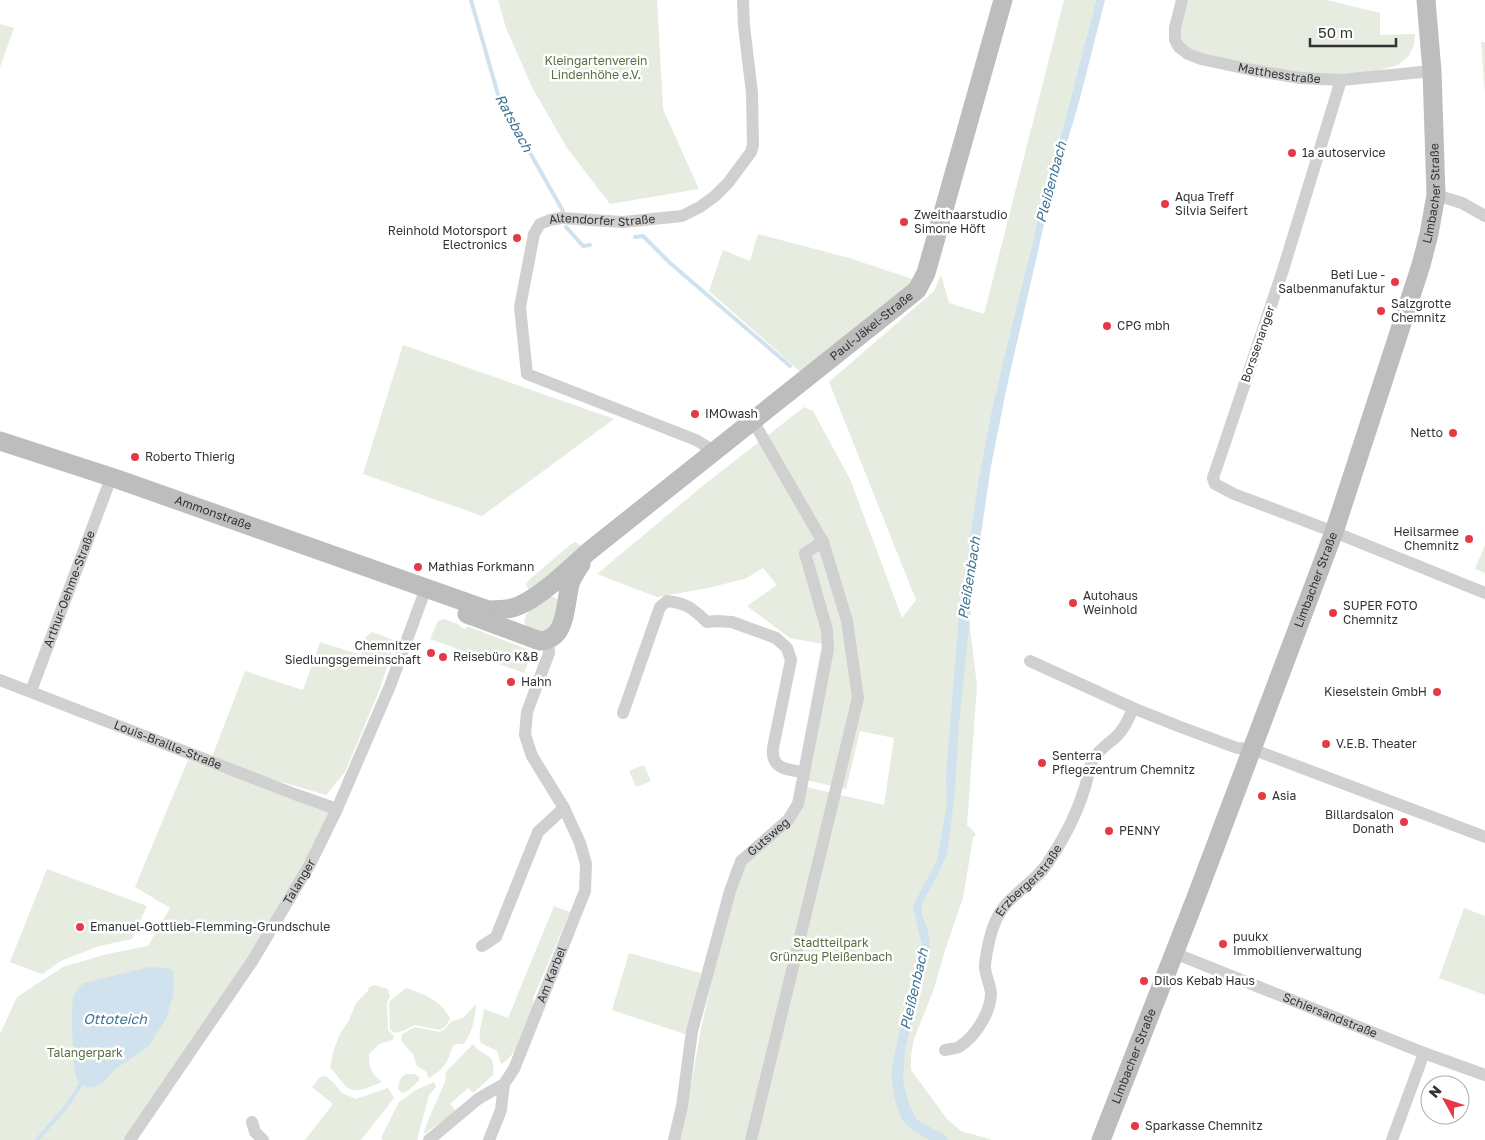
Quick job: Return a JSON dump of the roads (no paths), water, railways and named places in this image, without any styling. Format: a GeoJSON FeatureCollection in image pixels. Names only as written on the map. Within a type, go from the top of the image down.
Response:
{"type":"FeatureCollection","features":[{"type":"Feature","properties":{"kind":"street","name":"Altendorfer Straße"},"geometry":{"type":"LineString","coordinates":[[714,451],[696,440],[527,374],[520,307],[534,234],[540,224],[561,218],[623,222],[682,216],[700,207],[715,196],[728,183],[751,152],[753,145],[752,93],[744,26],[744,0]]}},
{"type":"Feature","properties":{"kind":"street","name":"Paul-Jäkel-Straße"},"geometry":{"type":"LineString","coordinates":[[588,552],[917,290],[926,273],[1003,0]]}},
{"type":"Feature","properties":{"kind":"street","name":"Matthesstraße"},"geometry":{"type":"LineString","coordinates":[[1182,0],[1175,28],[1175,40],[1179,47],[1188,54],[1207,61],[1300,78],[1341,80],[1432,72]]}},
{"type":"Feature","properties":{"kind":"street","name":"Limbacher Straße"},"geometry":{"type":"LineString","coordinates":[[1101,1140],[1334,532],[1416,281],[1429,234],[1436,195],[1432,72],[1426,0]]}},
{"type":"Feature","properties":{"kind":"street","name":"Borssenanger"},"geometry":{"type":"LineString","coordinates":[[1334,532],[1234,494],[1215,484],[1213,478],[1283,270],[1341,80]]}},
{"type":"Feature","properties":{"kind":"street"},"geometry":{"type":"LineString","coordinates":[[1436,195],[1462,203],[1485,216]]}},
{"type":"Feature","properties":{"kind":"street"},"geometry":{"type":"LineString","coordinates":[[751,1140],[858,698],[847,621],[824,542],[753,420]]}},
{"type":"Feature","properties":{"kind":"street","name":"Ammonstraße"},"geometry":{"type":"LineString","coordinates":[[0,441],[113,478],[424,593]]}},
{"type":"Feature","properties":{"kind":"street","name":"Ammonstraße"},"geometry":{"type":"LineString","coordinates":[[0,452],[108,486],[424,593]]}},
{"type":"Feature","properties":{"kind":"street","name":"Arthur-Oehme-Straße"},"geometry":{"type":"LineString","coordinates":[[30,691],[108,486]]}},
{"type":"Feature","properties":{"kind":"street"},"geometry":{"type":"LineString","coordinates":[[1334,532],[1485,593]]}},
{"type":"Feature","properties":{"kind":"street","name":"Gutsweg"},"geometry":{"type":"LineString","coordinates":[[674,1140],[682,1106],[692,1031],[730,892],[741,861],[788,820],[798,804],[828,649],[827,630],[806,553],[824,542]]}},
{"type":"Feature","properties":{"kind":"street"},"geometry":{"type":"LineString","coordinates":[[424,593],[488,610],[514,608],[547,588],[588,552]]}},
{"type":"Feature","properties":{"kind":"street","name":"Am Karbel"},"geometry":{"type":"LineString","coordinates":[[489,1140],[501,1110],[504,1084],[514,1069],[586,891],[586,864],[580,843],[564,808],[532,756],[525,734],[528,712],[554,636],[564,618],[566,600],[572,579],[588,552]]}},
{"type":"Feature","properties":{"kind":"street"},"geometry":{"type":"LineString","coordinates":[[547,588],[566,600]]}},
{"type":"Feature","properties":{"kind":"street"},"geometry":{"type":"LineString","coordinates":[[424,593],[540,641],[554,636]]}},
{"type":"Feature","properties":{"kind":"street","name":"Talanger"},"geometry":{"type":"LineString","coordinates":[[130,1140],[266,940],[310,864],[337,809],[390,686],[424,593]]}},
{"type":"Feature","properties":{"kind":"street"},"geometry":{"type":"LineString","coordinates":[[521,634],[520,617],[527,601]]}},
{"type":"Feature","properties":{"kind":"street"},"geometry":{"type":"LineString","coordinates":[[623,713],[660,607],[667,601],[679,602],[692,608],[707,622],[732,622],[776,638],[787,648],[792,660],[772,756],[782,768],[804,772]]}},
{"type":"Feature","properties":{"kind":"street"},"geometry":{"type":"LineString","coordinates":[[1030,662],[1133,708],[1237,748],[1252,749],[1485,837]]}},
{"type":"Feature","properties":{"kind":"street","name":"Louis-Braille-Straße"},"geometry":{"type":"LineString","coordinates":[[0,680],[337,809]]}},
{"type":"Feature","properties":{"kind":"street","name":"Erzbergerstraße"},"geometry":{"type":"LineString","coordinates":[[945,1050],[958,1048],[983,1021],[989,1005],[991,992],[985,966],[996,920],[1004,904],[1046,866],[1076,813],[1085,789],[1093,758],[1120,732],[1129,719],[1133,708]]}},
{"type":"Feature","properties":{"kind":"street"},"geometry":{"type":"LineString","coordinates":[[482,946],[496,937],[538,832],[564,808]]}},
{"type":"Feature","properties":{"kind":"street","name":"Schiersandstraße"},"geometry":{"type":"LineString","coordinates":[[1174,953],[1424,1053],[1485,1075]]}},
{"type":"Feature","properties":{"kind":"street"},"geometry":{"type":"LineString","coordinates":[[1392,1140],[1424,1053]]}},
{"type":"Feature","properties":{"kind":"street"},"geometry":{"type":"LineString","coordinates":[[429,1140],[478,1099],[504,1084]]}},
{"type":"Feature","properties":{"kind":"street"},"geometry":{"type":"LineString","coordinates":[[252,1122],[255,1132],[263,1140]]}},
{"type":"Feature","properties":{"kind":"water","name":"Pleißenbach"},"geometry":{"type":"Polygon","coordinates":[[[1096,0],[1105,0],[1079,102],[1049,203],[1007,386],[991,466],[973,589],[959,723],[955,791],[947,854],[922,903],[922,914],[928,932],[930,948],[905,1048],[903,1081],[909,1104],[917,1120],[943,1134],[949,1140],[929,1140],[913,1131],[902,1120],[895,1100],[891,1074],[898,1038],[923,950],[913,906],[937,860],[947,804],[946,777],[959,615],[979,476],[993,404],[1032,246],[1041,201],[1063,128],[1096,0]]]}},
{"type":"Feature","properties":{"kind":"water","name":"Ottoteich"},"geometry":{"type":"Polygon","coordinates":[[[149,967],[168,968],[173,971],[173,996],[166,1019],[149,1046],[114,1070],[102,1084],[91,1088],[82,1084],[76,1077],[74,1063],[72,1013],[75,994],[84,983],[149,967]]]}},
{"type":"Feature","properties":{"kind":"waterway","name":"Ratsbach"},"geometry":{"type":"LineString","coordinates":[[471,0],[499,98],[563,211]]}},
{"type":"Feature","properties":{"kind":"waterway","name":"Ratsbach"},"geometry":{"type":"LineString","coordinates":[[566,227],[583,246],[590,245]]}},
{"type":"Feature","properties":{"kind":"waterway","name":"Ratsbach"},"geometry":{"type":"LineString","coordinates":[[635,237],[643,236],[670,263],[790,366]]}},
{"type":"Feature","properties":{"kind":"waterway"},"geometry":{"type":"LineString","coordinates":[[37,1140],[66,1107],[81,1084]]}},
{"type":"Feature","properties":{"kind":"place","name":"1a autoservice"},"geometry":{"type":"Point","coordinates":[1292,153]}},
{"type":"Feature","properties":{"kind":"place","name":"Aqua Treff Silvia Seifert"},"geometry":{"type":"Point","coordinates":[1165,204]}},
{"type":"Feature","properties":{"kind":"place","name":"Zweithaarstudio Simone Höft"},"geometry":{"type":"Point","coordinates":[904,222]}},
{"type":"Feature","properties":{"kind":"place","name":"Reinhold Motorsport Electronics"},"geometry":{"type":"Point","coordinates":[517,238]}},
{"type":"Feature","properties":{"kind":"place","name":"Beti Lue - Salbenmanufaktur"},"geometry":{"type":"Point","coordinates":[1395,282]}},
{"type":"Feature","properties":{"kind":"place","name":"Salzgrotte Chemnitz"},"geometry":{"type":"Point","coordinates":[1381,311]}},
{"type":"Feature","properties":{"kind":"place","name":"CPG mbh"},"geometry":{"type":"Point","coordinates":[1107,326]}},
{"type":"Feature","properties":{"kind":"place","name":"IMOwash"},"geometry":{"type":"Point","coordinates":[695,414]}},
{"type":"Feature","properties":{"kind":"place","name":"Netto"},"geometry":{"type":"Point","coordinates":[1453,433]}},
{"type":"Feature","properties":{"kind":"place","name":"Roberto Thierig"},"geometry":{"type":"Point","coordinates":[135,457]}},
{"type":"Feature","properties":{"kind":"place","name":"Heilsarmee Chemnitz"},"geometry":{"type":"Point","coordinates":[1469,539]}},
{"type":"Feature","properties":{"kind":"place","name":"Mathias Forkmann"},"geometry":{"type":"Point","coordinates":[418,567]}},
{"type":"Feature","properties":{"kind":"place","name":"Autohaus Weinhold"},"geometry":{"type":"Point","coordinates":[1073,603]}},
{"type":"Feature","properties":{"kind":"place","name":"SUPER FOTO Chemnitz"},"geometry":{"type":"Point","coordinates":[1333,613]}},
{"type":"Feature","properties":{"kind":"place","name":"Chemnitzer Siedlungsgemeinschaft"},"geometry":{"type":"Point","coordinates":[431,653]}},
{"type":"Feature","properties":{"kind":"place","name":"Reisebüro K&B"},"geometry":{"type":"Point","coordinates":[443,657]}},
{"type":"Feature","properties":{"kind":"place","name":"Hahn"},"geometry":{"type":"Point","coordinates":[511,682]}},
{"type":"Feature","properties":{"kind":"place","name":"Kieselstein GmbH"},"geometry":{"type":"Point","coordinates":[1437,692]}},
{"type":"Feature","properties":{"kind":"place","name":"V.E.B. Theater"},"geometry":{"type":"Point","coordinates":[1326,744]}},
{"type":"Feature","properties":{"kind":"place","name":"Senterra Pflegezentrum Chemnitz"},"geometry":{"type":"Point","coordinates":[1042,763]}},
{"type":"Feature","properties":{"kind":"place","name":"Asia"},"geometry":{"type":"Point","coordinates":[1262,796]}},
{"type":"Feature","properties":{"kind":"place","name":"Billardsalon Donath"},"geometry":{"type":"Point","coordinates":[1404,822]}},
{"type":"Feature","properties":{"kind":"place","name":"PENNY"},"geometry":{"type":"Point","coordinates":[1109,831]}},
{"type":"Feature","properties":{"kind":"place","name":"Emanuel-Gottlieb-Flemming-Grundschule"},"geometry":{"type":"Point","coordinates":[80,927]}},
{"type":"Feature","properties":{"kind":"place","name":"puukx Immobilienverwaltung"},"geometry":{"type":"Point","coordinates":[1223,944]}},
{"type":"Feature","properties":{"kind":"place","name":"Dilos Kebab Haus"},"geometry":{"type":"Point","coordinates":[1144,981]}},
{"type":"Feature","properties":{"kind":"place","name":"Sparkasse Chemnitz"},"geometry":{"type":"Point","coordinates":[1135,1126]}},
{"type":"Feature","properties":{"kind":"park label","name":"Kleingartenverein Lindenhöhe e.V."},"geometry":{"type":"Point","coordinates":[596,68]}},
{"type":"Feature","properties":{"kind":"park label","name":"Stadtteilpark Grünzug Pleißenbach"},"geometry":{"type":"Point","coordinates":[831,950]}},
{"type":"Feature","properties":{"kind":"park label","name":"Talangerpark"},"geometry":{"type":"Point","coordinates":[85,1053]}}]}
